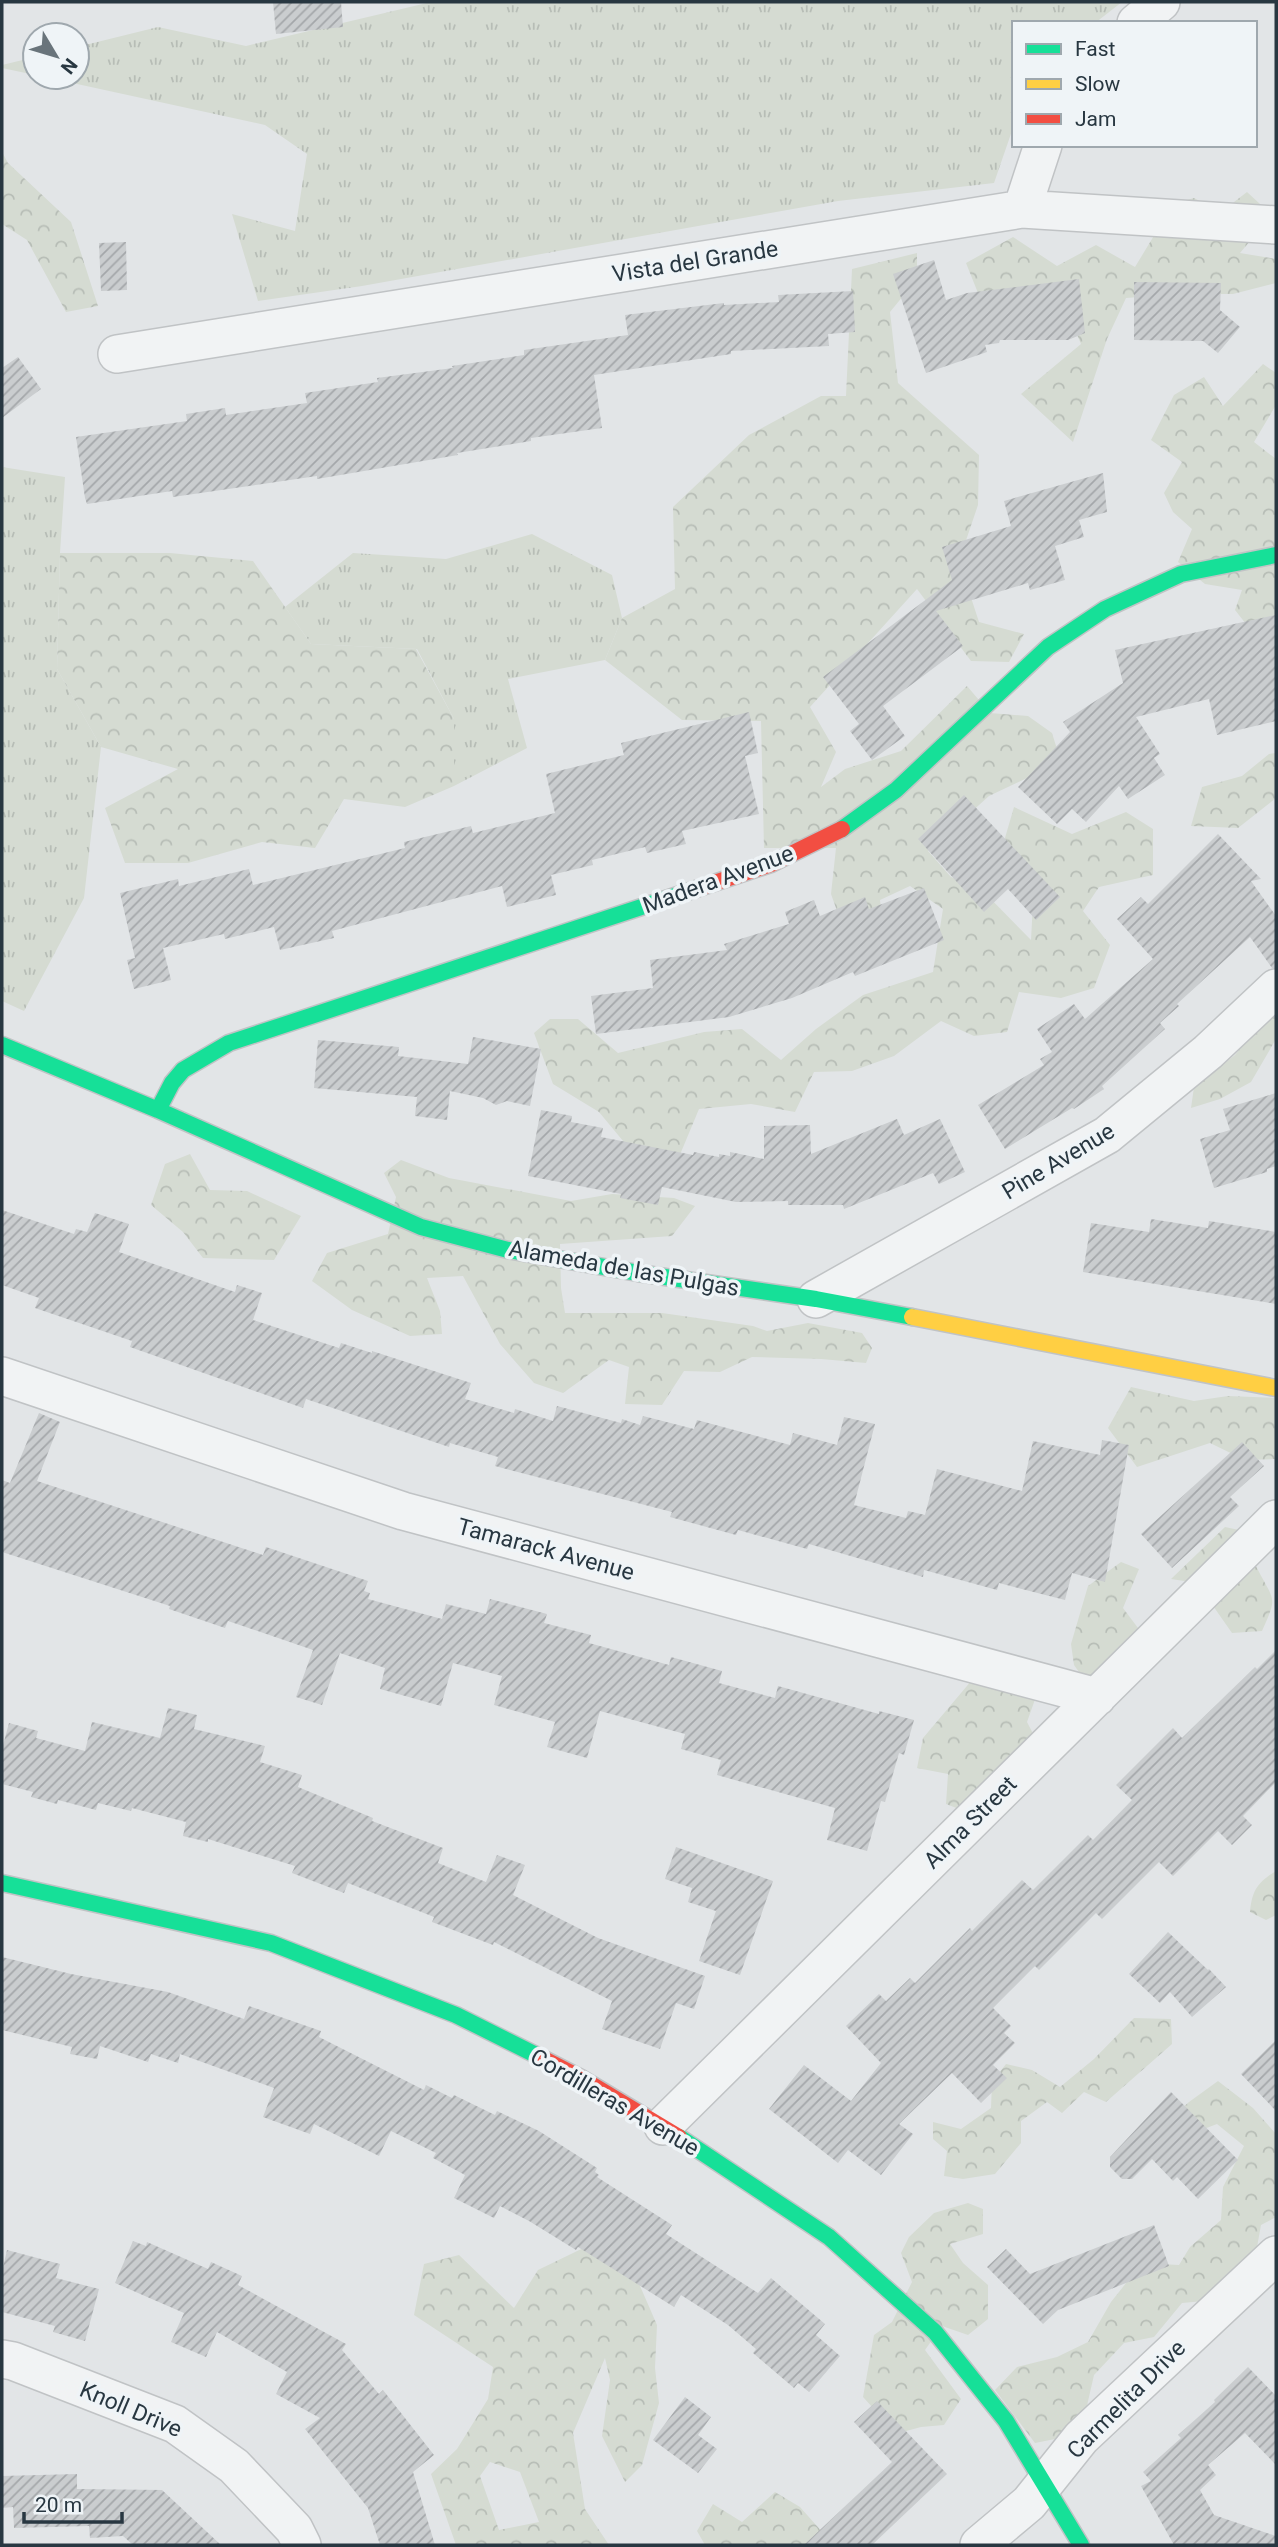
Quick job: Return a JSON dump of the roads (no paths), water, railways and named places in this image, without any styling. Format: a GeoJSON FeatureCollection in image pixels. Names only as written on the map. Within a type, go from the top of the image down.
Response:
{"type":"FeatureCollection","features":[{"type":"Feature","properties":{"kind":"street"},"geometry":{"type":"LineString","coordinates":[[1138,21],[1161,2]]}},
{"type":"Feature","properties":{"kind":"street"},"geometry":{"type":"LineString","coordinates":[[1022,209],[1042,147]]}},
{"type":"Feature","properties":{"kind":"street","name":"Vista del Grande"},"geometry":{"type":"LineString","coordinates":[[117,354],[1022,209],[1276,225]]}},
{"type":"Feature","properties":{"kind":"street","name":"Madera Avenue"},"geometry":{"type":"LineString","coordinates":[[158,1110],[172,1083],[183,1070],[229,1043],[771,864],[841,830],[896,790],[1048,647],[1104,609],[1181,574],[1276,555]]}},
{"type":"Feature","properties":{"kind":"street","name":"Pine Avenue"},"geometry":{"type":"LineString","coordinates":[[816,1299],[1107,1135],[1208,1052],[1276,988]]}},
{"type":"Feature","properties":{"kind":"street","name":"Alameda de las Pulgas"},"geometry":{"type":"LineString","coordinates":[[2,1045],[158,1110],[421,1227],[521,1252],[638,1273],[816,1299],[1276,1388]]}},
{"type":"Feature","properties":{"kind":"street","name":"Tamarack Avenue"},"geometry":{"type":"LineString","coordinates":[[2,1376],[403,1511],[1097,1697]]}},
{"type":"Feature","properties":{"kind":"street","name":"Alma Street"},"geometry":{"type":"LineString","coordinates":[[663,2126],[1276,1519]]}},
{"type":"Feature","properties":{"kind":"street","name":"Cordilleras Avenue"},"geometry":{"type":"LineString","coordinates":[[2,1883],[271,1943],[456,2015],[581,2078],[663,2126],[829,2236],[935,2332],[1006,2421],[1081,2545]]}},
{"type":"Feature","properties":{"kind":"street","name":"Carmelita Drive"},"geometry":{"type":"LineString","coordinates":[[979,2545],[1029,2503],[1081,2438],[1276,2255]]}},
{"type":"Feature","properties":{"kind":"street","name":"Knoll Drive"},"geometry":{"type":"LineString","coordinates":[[2,2359],[175,2424],[234,2466],[294,2529],[302,2545]]}}]}
